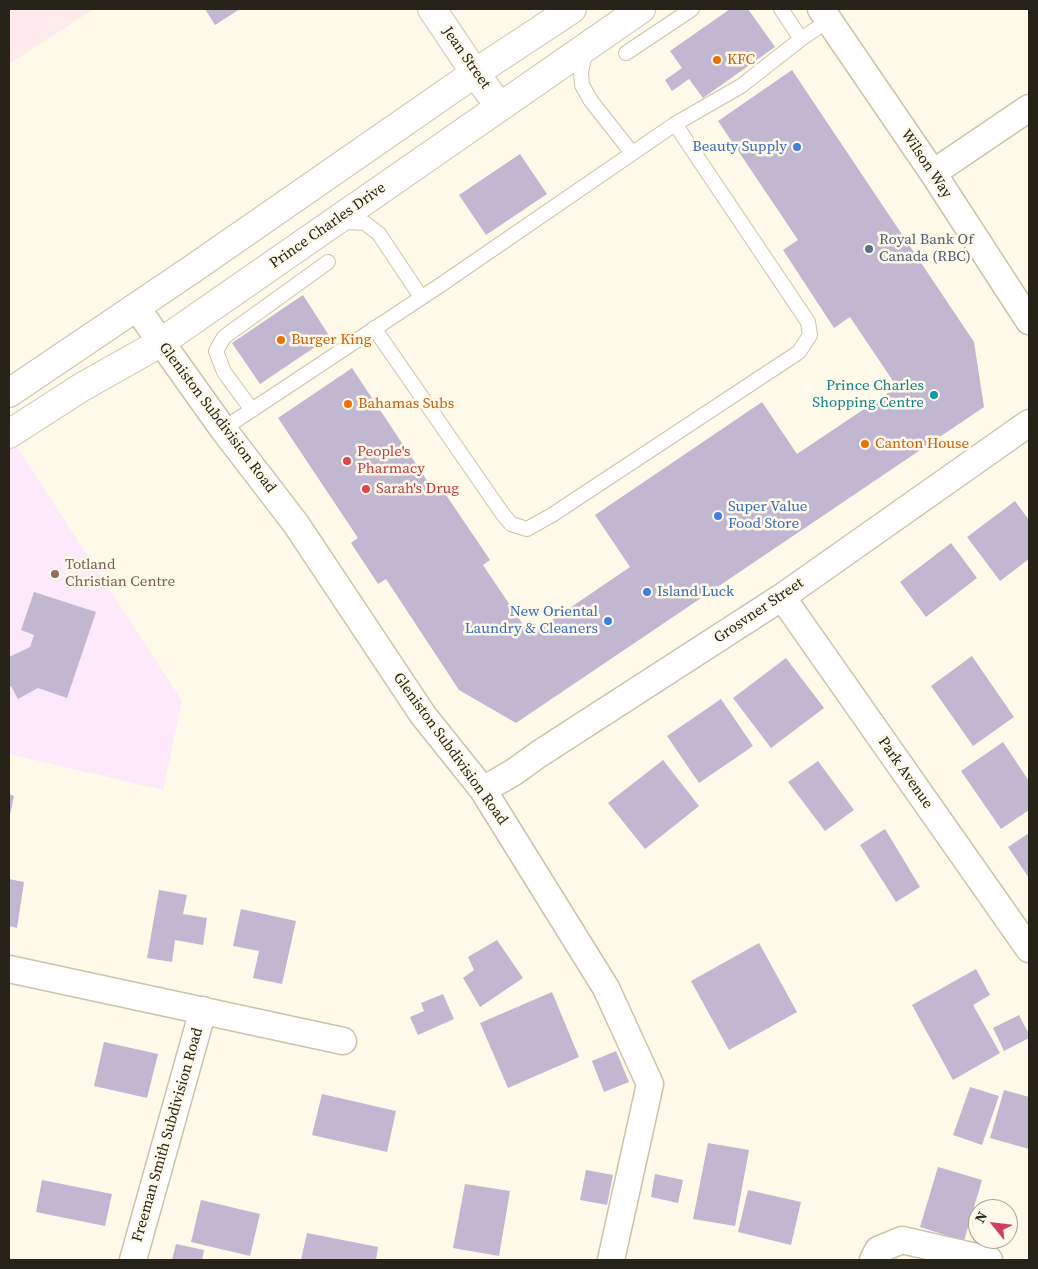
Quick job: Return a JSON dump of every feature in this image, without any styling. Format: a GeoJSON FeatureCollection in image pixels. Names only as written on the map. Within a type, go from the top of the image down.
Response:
{"type":"FeatureCollection","features":[{"type":"Feature","properties":{"kind":"main road","name":"Jean Street"},"geometry":{"type":"LineString","coordinates":[[432,9],[500,107]]}},
{"type":"Feature","properties":{"kind":"main road"},"geometry":{"type":"LineString","coordinates":[[9,393],[475,73],[572,9]]}},
{"type":"Feature","properties":{"kind":"main road","name":"Prince Charles Drive"},"geometry":{"type":"LineString","coordinates":[[9,434],[82,386],[160,343],[641,9]]}},
{"type":"Feature","properties":{"kind":"street","name":"Wilson Way"},"geometry":{"type":"LineString","coordinates":[[825,14],[933,173],[1029,321]]}},
{"type":"Feature","properties":{"kind":"street"},"geometry":{"type":"LineString","coordinates":[[933,173],[1029,108]]}},
{"type":"Feature","properties":{"kind":"street","name":"Gleniston Subdivision Road"},"geometry":{"type":"LineString","coordinates":[[136,307],[223,429],[296,524],[423,715],[483,790],[606,988],[650,1084],[611,1260]]}},
{"type":"Feature","properties":{"kind":"street","name":"Grosvner Street"},"geometry":{"type":"LineString","coordinates":[[483,790],[514,772],[538,754],[782,597],[1029,423]]}},
{"type":"Feature","properties":{"kind":"street","name":"Park Avenue"},"geometry":{"type":"LineString","coordinates":[[782,597],[1029,949]]}},
{"type":"Feature","properties":{"kind":"street"},"geometry":{"type":"LineString","coordinates":[[9,969],[343,1041]]}},
{"type":"Feature","properties":{"kind":"street","name":"Freeman Smith Subdivision Road"},"geometry":{"type":"LineString","coordinates":[[133,1260],[203,1010]]}},
{"type":"Feature","properties":{"kind":"street"},"geometry":{"type":"LineString","coordinates":[[873,1260],[878,1250],[902,1240],[989,1260]]}},
{"type":"Feature","properties":{"kind":"lane"},"geometry":{"type":"LineString","coordinates":[[626,53],[692,9]]}},
{"type":"Feature","properties":{"kind":"lane"},"geometry":{"type":"LineString","coordinates":[[781,9],[801,39]]}},
{"type":"Feature","properties":{"kind":"lane"},"geometry":{"type":"LineString","coordinates":[[223,429],[421,297],[674,124],[741,86],[801,39],[825,14]]}},
{"type":"Feature","properties":{"kind":"lane"},"geometry":{"type":"LineString","coordinates":[[596,40],[584,58],[581,72],[582,85],[591,101],[632,152]]}},
{"type":"Feature","properties":{"kind":"lane"},"geometry":{"type":"LineString","coordinates":[[374,328],[502,513],[511,524],[527,529],[552,515],[799,352],[810,335],[808,322],[674,124]]}},
{"type":"Feature","properties":{"kind":"lane"},"geometry":{"type":"LineString","coordinates":[[327,227],[349,222],[364,222],[380,234],[421,297]]}},
{"type":"Feature","properties":{"kind":"lane"},"geometry":{"type":"LineString","coordinates":[[252,410],[224,372],[216,351],[224,337],[328,262]]}},
{"type":"Feature","properties":{"kind":"shaded area"},"geometry":{"type":"Polygon","coordinates":[[[9,9],[94,9],[9,64],[9,9]]]}},
{"type":"Feature","properties":{"kind":"shaded area","name":"Totland Christian Centre"},"geometry":{"type":"Polygon","coordinates":[[[15,444],[182,701],[163,790],[9,754],[9,448],[15,444]]]}},
{"type":"Feature","properties":{"kind":"building"},"geometry":{"type":"Polygon","coordinates":[[[205,9],[240,9],[215,25],[205,9]]]}},
{"type":"Feature","properties":{"kind":"building","name":"KFC"},"geometry":{"type":"Polygon","coordinates":[[[730,9],[748,9],[775,47],[703,98],[689,79],[672,91],[665,80],[682,68],[670,51],[730,9]]]}},
{"type":"Feature","properties":{"kind":"building","name":"Prince Charles Shopping Centre"},"geometry":{"type":"Polygon","coordinates":[[[792,70],[974,342],[984,407],[516,723],[459,690],[386,579],[378,584],[351,543],[358,538],[278,418],[352,368],[432,488],[438,483],[490,560],[483,565],[530,635],[630,567],[595,515],[762,402],[797,454],[897,387],[850,317],[834,328],[783,250],[798,240],[718,121],[792,70]]]}},
{"type":"Feature","properties":{"kind":"building"},"geometry":{"type":"Polygon","coordinates":[[[520,154],[547,194],[486,235],[459,195],[520,154]]]}},
{"type":"Feature","properties":{"kind":"building","name":"Burger King"},"geometry":{"type":"Polygon","coordinates":[[[303,295],[330,337],[260,384],[232,343],[303,295]]]}},
{"type":"Feature","properties":{"kind":"building"},"geometry":{"type":"Polygon","coordinates":[[[1015,501],[1029,520],[1029,559],[1000,581],[967,537],[1015,501]]]}},
{"type":"Feature","properties":{"kind":"building"},"geometry":{"type":"Polygon","coordinates":[[[951,543],[977,578],[926,617],[900,582],[951,543]]]}},
{"type":"Feature","properties":{"kind":"building"},"geometry":{"type":"Polygon","coordinates":[[[34,592],[96,612],[67,698],[38,688],[18,699],[11,686],[9,688],[9,657],[30,647],[34,635],[21,630],[34,592]]]}},
{"type":"Feature","properties":{"kind":"building"},"geometry":{"type":"Polygon","coordinates":[[[972,656],[1014,717],[973,746],[931,686],[972,656]]]}},
{"type":"Feature","properties":{"kind":"building"},"geometry":{"type":"Polygon","coordinates":[[[786,658],[824,708],[771,748],[733,698],[786,658]]]}},
{"type":"Feature","properties":{"kind":"building"},"geometry":{"type":"Polygon","coordinates":[[[721,699],[753,746],[699,783],[667,736],[721,699]]]}},
{"type":"Feature","properties":{"kind":"building"},"geometry":{"type":"Polygon","coordinates":[[[1003,742],[1029,781],[1029,810],[1001,829],[961,771],[1003,742]]]}},
{"type":"Feature","properties":{"kind":"building"},"geometry":{"type":"Polygon","coordinates":[[[663,760],[699,806],[645,849],[608,803],[663,760]]]}},
{"type":"Feature","properties":{"kind":"building"},"geometry":{"type":"Polygon","coordinates":[[[818,761],[854,810],[825,831],[788,782],[818,761]]]}},
{"type":"Feature","properties":{"kind":"building"},"geometry":{"type":"Polygon","coordinates":[[[9,794],[14,796],[10,815],[9,815],[9,794]]]}},
{"type":"Feature","properties":{"kind":"building"},"geometry":{"type":"Polygon","coordinates":[[[885,829],[920,887],[896,902],[860,845],[885,829]]]}},
{"type":"Feature","properties":{"kind":"building"},"geometry":{"type":"Polygon","coordinates":[[[1029,833],[1029,878],[1008,847],[1029,833]]]}},
{"type":"Feature","properties":{"kind":"building"},"geometry":{"type":"Polygon","coordinates":[[[9,879],[24,882],[17,928],[9,926],[9,879]]]}},
{"type":"Feature","properties":{"kind":"building"},"geometry":{"type":"Polygon","coordinates":[[[159,890],[187,895],[183,914],[207,918],[203,945],[175,940],[172,962],[147,958],[159,890]]]}},
{"type":"Feature","properties":{"kind":"building"},"geometry":{"type":"Polygon","coordinates":[[[241,909],[296,921],[282,984],[253,978],[259,951],[233,946],[241,909]]]}},
{"type":"Feature","properties":{"kind":"building"},"geometry":{"type":"Polygon","coordinates":[[[497,940],[523,978],[480,1007],[463,978],[474,970],[468,957],[497,940]]]}},
{"type":"Feature","properties":{"kind":"building"},"geometry":{"type":"Polygon","coordinates":[[[759,943],[797,1012],[729,1050],[691,981],[759,943]]]}},
{"type":"Feature","properties":{"kind":"building"},"geometry":{"type":"Polygon","coordinates":[[[976,969],[990,995],[973,1005],[1000,1053],[953,1080],[912,1005],[976,969]]]}},
{"type":"Feature","properties":{"kind":"building"},"geometry":{"type":"Polygon","coordinates":[[[552,992],[579,1057],[508,1088],[480,1023],[552,992]]]}},
{"type":"Feature","properties":{"kind":"building"},"geometry":{"type":"Polygon","coordinates":[[[443,994],[454,1019],[418,1035],[410,1017],[424,1011],[421,1003],[443,994]]]}},
{"type":"Feature","properties":{"kind":"building"},"geometry":{"type":"Polygon","coordinates":[[[1019,1015],[1029,1034],[1029,1038],[1004,1051],[993,1028],[1019,1015]]]}},
{"type":"Feature","properties":{"kind":"building"},"geometry":{"type":"Polygon","coordinates":[[[104,1042],[158,1054],[147,1098],[94,1086],[104,1042]]]}},
{"type":"Feature","properties":{"kind":"building"},"geometry":{"type":"Polygon","coordinates":[[[616,1051],[629,1082],[604,1092],[592,1061],[616,1051]]]}},
{"type":"Feature","properties":{"kind":"building"},"geometry":{"type":"Polygon","coordinates":[[[970,1087],[999,1096],[982,1145],[953,1135],[970,1087]]]}},
{"type":"Feature","properties":{"kind":"building"},"geometry":{"type":"Polygon","coordinates":[[[1004,1090],[1029,1097],[1029,1149],[990,1138],[1004,1090]]]}},
{"type":"Feature","properties":{"kind":"building"},"geometry":{"type":"Polygon","coordinates":[[[322,1094],[396,1111],[387,1152],[312,1135],[322,1094]]]}},
{"type":"Feature","properties":{"kind":"building"},"geometry":{"type":"Polygon","coordinates":[[[708,1143],[749,1150],[735,1226],[693,1219],[708,1143]]]}},
{"type":"Feature","properties":{"kind":"building"},"geometry":{"type":"Polygon","coordinates":[[[938,1167],[982,1180],[976,1199],[968,1199],[968,1227],[964,1241],[920,1227],[938,1167]]]}},
{"type":"Feature","properties":{"kind":"building"},"geometry":{"type":"Polygon","coordinates":[[[586,1170],[613,1175],[607,1205],[580,1200],[586,1170]]]}},
{"type":"Feature","properties":{"kind":"building"},"geometry":{"type":"Polygon","coordinates":[[[655,1174],[683,1180],[678,1203],[651,1197],[655,1174]]]}},
{"type":"Feature","properties":{"kind":"building"},"geometry":{"type":"Polygon","coordinates":[[[42,1180],[112,1194],[105,1226],[36,1212],[42,1180]]]}},
{"type":"Feature","properties":{"kind":"building"},"geometry":{"type":"Polygon","coordinates":[[[465,1184],[510,1191],[499,1256],[453,1248],[465,1184]]]}},
{"type":"Feature","properties":{"kind":"building"},"geometry":{"type":"Polygon","coordinates":[[[748,1190],[801,1202],[791,1245],[738,1232],[748,1190]]]}},
{"type":"Feature","properties":{"kind":"building"},"geometry":{"type":"Polygon","coordinates":[[[201,1200],[260,1214],[250,1256],[191,1242],[201,1200]]]}},
{"type":"Feature","properties":{"kind":"building"},"geometry":{"type":"Polygon","coordinates":[[[307,1233],[378,1247],[376,1260],[301,1260],[307,1233]]]}},
{"type":"Feature","properties":{"kind":"building"},"geometry":{"type":"Polygon","coordinates":[[[176,1244],[204,1250],[202,1260],[172,1260],[176,1244]]]}},
{"type":"Feature","properties":{"kind":"place","name":"KFC"},"geometry":{"type":"Point","coordinates":[717,60]}},
{"type":"Feature","properties":{"kind":"place","name":"Beauty Supply"},"geometry":{"type":"Point","coordinates":[797,147]}},
{"type":"Feature","properties":{"kind":"place","name":"Royal Bank Of Canada (RBC)"},"geometry":{"type":"Point","coordinates":[869,249]}},
{"type":"Feature","properties":{"kind":"place","name":"Burger King"},"geometry":{"type":"Point","coordinates":[281,340]}},
{"type":"Feature","properties":{"kind":"place","name":"Prince Charles Shopping Centre"},"geometry":{"type":"Point","coordinates":[934,395]}},
{"type":"Feature","properties":{"kind":"place","name":"Bahamas Subs"},"geometry":{"type":"Point","coordinates":[348,404]}},
{"type":"Feature","properties":{"kind":"place","name":"Canton House"},"geometry":{"type":"Point","coordinates":[865,444]}},
{"type":"Feature","properties":{"kind":"place","name":"People's Pharmacy"},"geometry":{"type":"Point","coordinates":[347,461]}},
{"type":"Feature","properties":{"kind":"place","name":"Sarah's Drug"},"geometry":{"type":"Point","coordinates":[366,489]}},
{"type":"Feature","properties":{"kind":"place","name":"Super Value Food Store"},"geometry":{"type":"Point","coordinates":[718,516]}},
{"type":"Feature","properties":{"kind":"place","name":"Totland Christian Centre"},"geometry":{"type":"Point","coordinates":[55,574]}},
{"type":"Feature","properties":{"kind":"place","name":"Island Luck"},"geometry":{"type":"Point","coordinates":[647,592]}},
{"type":"Feature","properties":{"kind":"place","name":"New Oriental Laundry & Cleaners"},"geometry":{"type":"Point","coordinates":[608,621]}}]}
